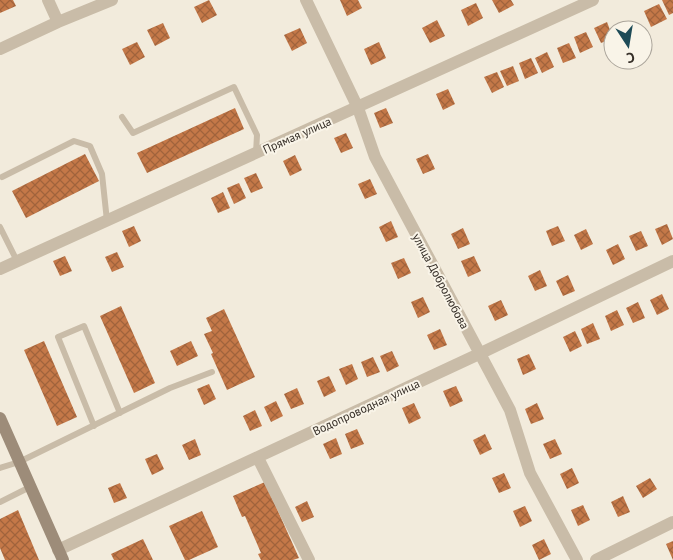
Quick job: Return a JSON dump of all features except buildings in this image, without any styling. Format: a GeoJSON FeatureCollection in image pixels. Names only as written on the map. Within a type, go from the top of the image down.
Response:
{"type":"FeatureCollection","features":[{"type":"Feature","properties":{"kind":"main road"},"geometry":{"type":"LineString","coordinates":[[0,418],[61,555]]}},
{"type":"Feature","properties":{"kind":"street"},"geometry":{"type":"LineString","coordinates":[[48,0],[58,22]]}},
{"type":"Feature","properties":{"kind":"street"},"geometry":{"type":"LineString","coordinates":[[0,49],[112,0]]}},
{"type":"Feature","properties":{"kind":"street","name":"улица Добролюбова"},"geometry":{"type":"LineString","coordinates":[[306,0],[358,108],[375,158],[510,410],[530,473],[577,560]]}},
{"type":"Feature","properties":{"kind":"street","name":"Прямая улица"},"geometry":{"type":"LineString","coordinates":[[0,269],[593,0]]}},
{"type":"Feature","properties":{"kind":"street","name":"Водопроводная улица"},"geometry":{"type":"LineString","coordinates":[[61,555],[258,458],[673,261]]}},
{"type":"Feature","properties":{"kind":"street"},"geometry":{"type":"LineString","coordinates":[[258,458],[309,560]]}},
{"type":"Feature","properties":{"kind":"street"},"geometry":{"type":"LineString","coordinates":[[596,560],[673,522]]}},
{"type":"Feature","properties":{"kind":"lane"},"geometry":{"type":"LineString","coordinates":[[122,117],[134,133],[234,87],[257,135],[256,154]]}},
{"type":"Feature","properties":{"kind":"lane"},"geometry":{"type":"LineString","coordinates":[[2,177],[74,141],[90,146],[102,174],[107,220]]}},
{"type":"Feature","properties":{"kind":"lane"},"geometry":{"type":"LineString","coordinates":[[0,227],[17,261]]}},
{"type":"Feature","properties":{"kind":"lane"},"geometry":{"type":"LineString","coordinates":[[94,426],[58,338],[84,326],[120,413]]}},
{"type":"Feature","properties":{"kind":"lane"},"geometry":{"type":"LineString","coordinates":[[0,468],[18,462],[170,388],[212,372]]}},
{"type":"Feature","properties":{"kind":"lane"},"geometry":{"type":"LineString","coordinates":[[0,502],[30,487]]}}]}
